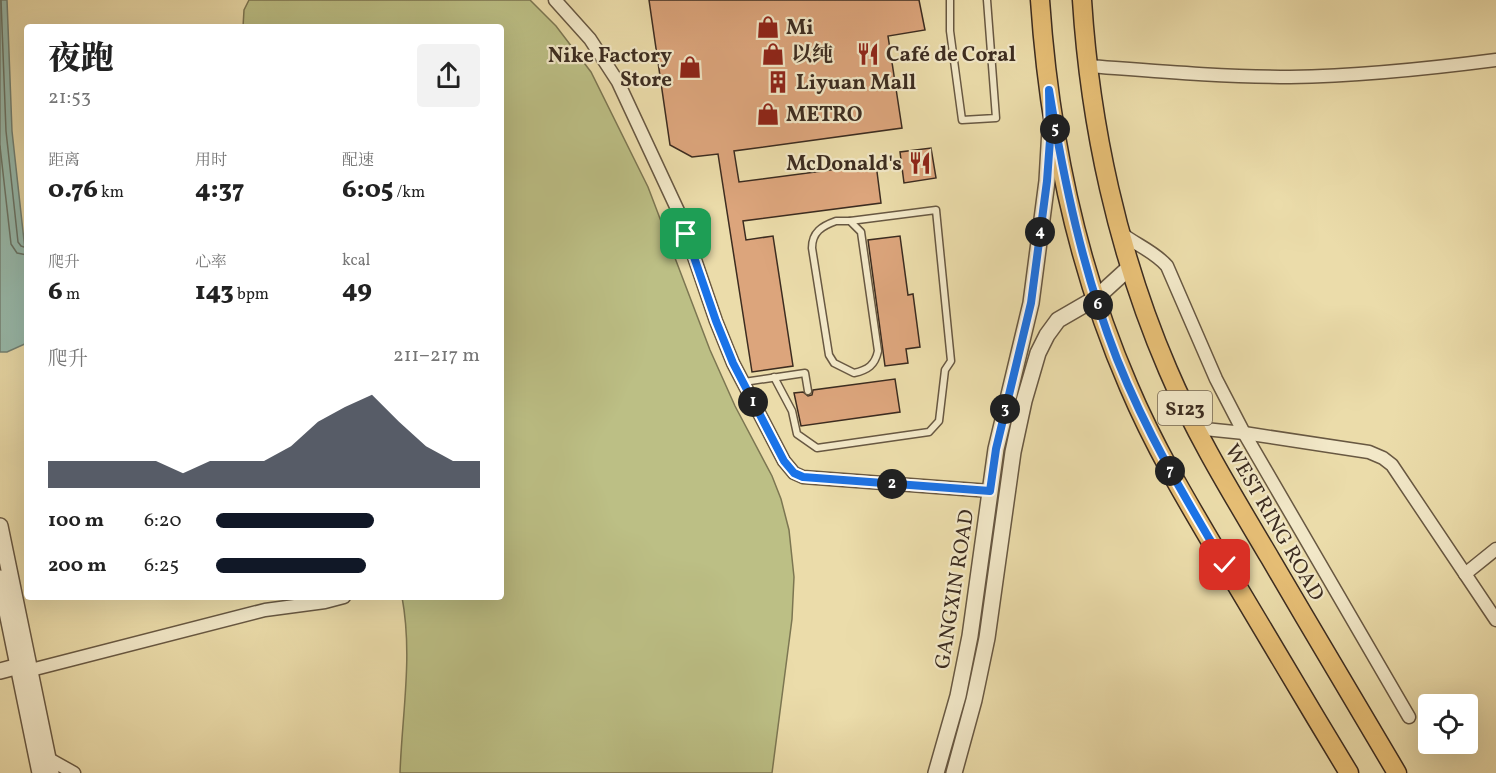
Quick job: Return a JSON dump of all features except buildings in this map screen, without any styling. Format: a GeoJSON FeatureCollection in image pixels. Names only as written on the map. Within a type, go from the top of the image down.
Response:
{"type":"FeatureCollection","features":[{"type":"Feature","properties":{"kind":"main road","name":"S123"},"geometry":{"type":"LineString","coordinates":[[1040,0],[1049,90],[1068,199],[1095,298],[1129,388],[1167,466],[1349,773]]}},
{"type":"Feature","properties":{"kind":"main road","name":"WEST RING ROAD"},"geometry":{"type":"LineString","coordinates":[[1082,0],[1088,66],[1102,150],[1120,232],[1157,343],[1195,428],[1225,483],[1398,773]]}},
{"type":"Feature","properties":{"kind":"street"},"geometry":{"type":"LineString","coordinates":[[555,0],[590,39],[618,82],[679,213],[716,321],[743,382],[784,461],[794,473],[803,477],[990,491]]}},
{"type":"Feature","properties":{"kind":"street"},"geometry":{"type":"LineString","coordinates":[[1088,66],[1213,75],[1290,76],[1392,73],[1496,60]]}},
{"type":"Feature","properties":{"kind":"street","name":"GANGXIN ROAD"},"geometry":{"type":"LineString","coordinates":[[936,773],[956,706],[970,636],[996,449],[1031,303],[1047,181],[1050,140],[1049,90]]}},
{"type":"Feature","properties":{"kind":"street"},"geometry":{"type":"LineString","coordinates":[[1120,232],[1133,243],[1158,256],[1167,266],[1216,379],[1244,433],[1409,717]]}},
{"type":"Feature","properties":{"kind":"street","name":"GANGXIN ROAD"},"geometry":{"type":"LineString","coordinates":[[954,773],[974,700],[987,639],[1007,483],[1024,401],[1038,353],[1058,320],[1095,298],[1130,267]]}},
{"type":"Feature","properties":{"kind":"street"},"geometry":{"type":"LineString","coordinates":[[1195,428],[1369,452],[1383,458],[1392,465],[1496,620]]}},
{"type":"Feature","properties":{"kind":"street"},"geometry":{"type":"LineString","coordinates":[[0,526],[25,668],[40,773]]}},
{"type":"Feature","properties":{"kind":"street"},"geometry":{"type":"LineString","coordinates":[[1465,574],[1496,549]]}},
{"type":"Feature","properties":{"kind":"street"},"geometry":{"type":"LineString","coordinates":[[0,578],[50,766],[74,773]]}},
{"type":"Feature","properties":{"kind":"street"},"geometry":{"type":"LineString","coordinates":[[0,671],[25,668],[265,610],[333,600]]}},
{"type":"Feature","properties":{"kind":"lane"},"geometry":{"type":"LineString","coordinates":[[950,0],[950,32],[962,120],[996,118],[987,0]]}},
{"type":"Feature","properties":{"kind":"lane"},"geometry":{"type":"LineString","coordinates":[[774,377],[792,411],[797,434],[817,448],[929,432],[939,420],[945,370],[951,361],[936,210],[850,222],[836,221],[816,232],[812,248],[829,355],[834,363],[854,373],[865,371],[872,365],[878,351],[861,232],[850,222]]}},
{"type":"Feature","properties":{"kind":"lane"},"geometry":{"type":"LineString","coordinates":[[743,382],[805,373],[807,391]]}},
{"type":"Feature","properties":{"kind":"green space"},"geometry":{"type":"Polygon","coordinates":[[[249,0],[530,0],[556,26],[591,72],[648,187],[710,350],[781,499],[789,530],[794,577],[792,619],[772,773],[400,773],[407,663],[402,600],[504,600],[504,24],[243,24],[244,10],[249,0]]]}},
{"type":"Feature","properties":{"kind":"water"},"geometry":{"type":"Polygon","coordinates":[[[0,0],[7,0],[12,131],[24,241],[24,344],[7,352],[0,352],[0,0]]]}},
{"type":"Feature","properties":{"kind":"place","name":"Mi"},"geometry":{"type":"Point","coordinates":[768,27]}},
{"type":"Feature","properties":{"kind":"place","name":"以纯"},"geometry":{"type":"Point","coordinates":[773,54]}},
{"type":"Feature","properties":{"kind":"place","name":"Café de Coral"},"geometry":{"type":"Point","coordinates":[868,54]}},
{"type":"Feature","properties":{"kind":"place","name":"Nike Factory Store"},"geometry":{"type":"Point","coordinates":[690,67]}},
{"type":"Feature","properties":{"kind":"place","name":"Liyuan Mall"},"geometry":{"type":"Point","coordinates":[778,82]}},
{"type":"Feature","properties":{"kind":"place","name":"METRO"},"geometry":{"type":"Point","coordinates":[768,114]}},
{"type":"Feature","properties":{"kind":"place","name":"McDonald's"},"geometry":{"type":"Point","coordinates":[920,163]}},
{"type":"Feature","properties":{"kind":"route"},"geometry":{"type":"LineString","coordinates":[[686,234],[733,363],[784,461],[794,473],[803,477],[990,491],[996,449],[1031,303],[1047,181],[1050,140],[1049,90],[1068,199],[1089,280],[1102,319],[1129,388],[1157,447],[1225,565]]}}]}
